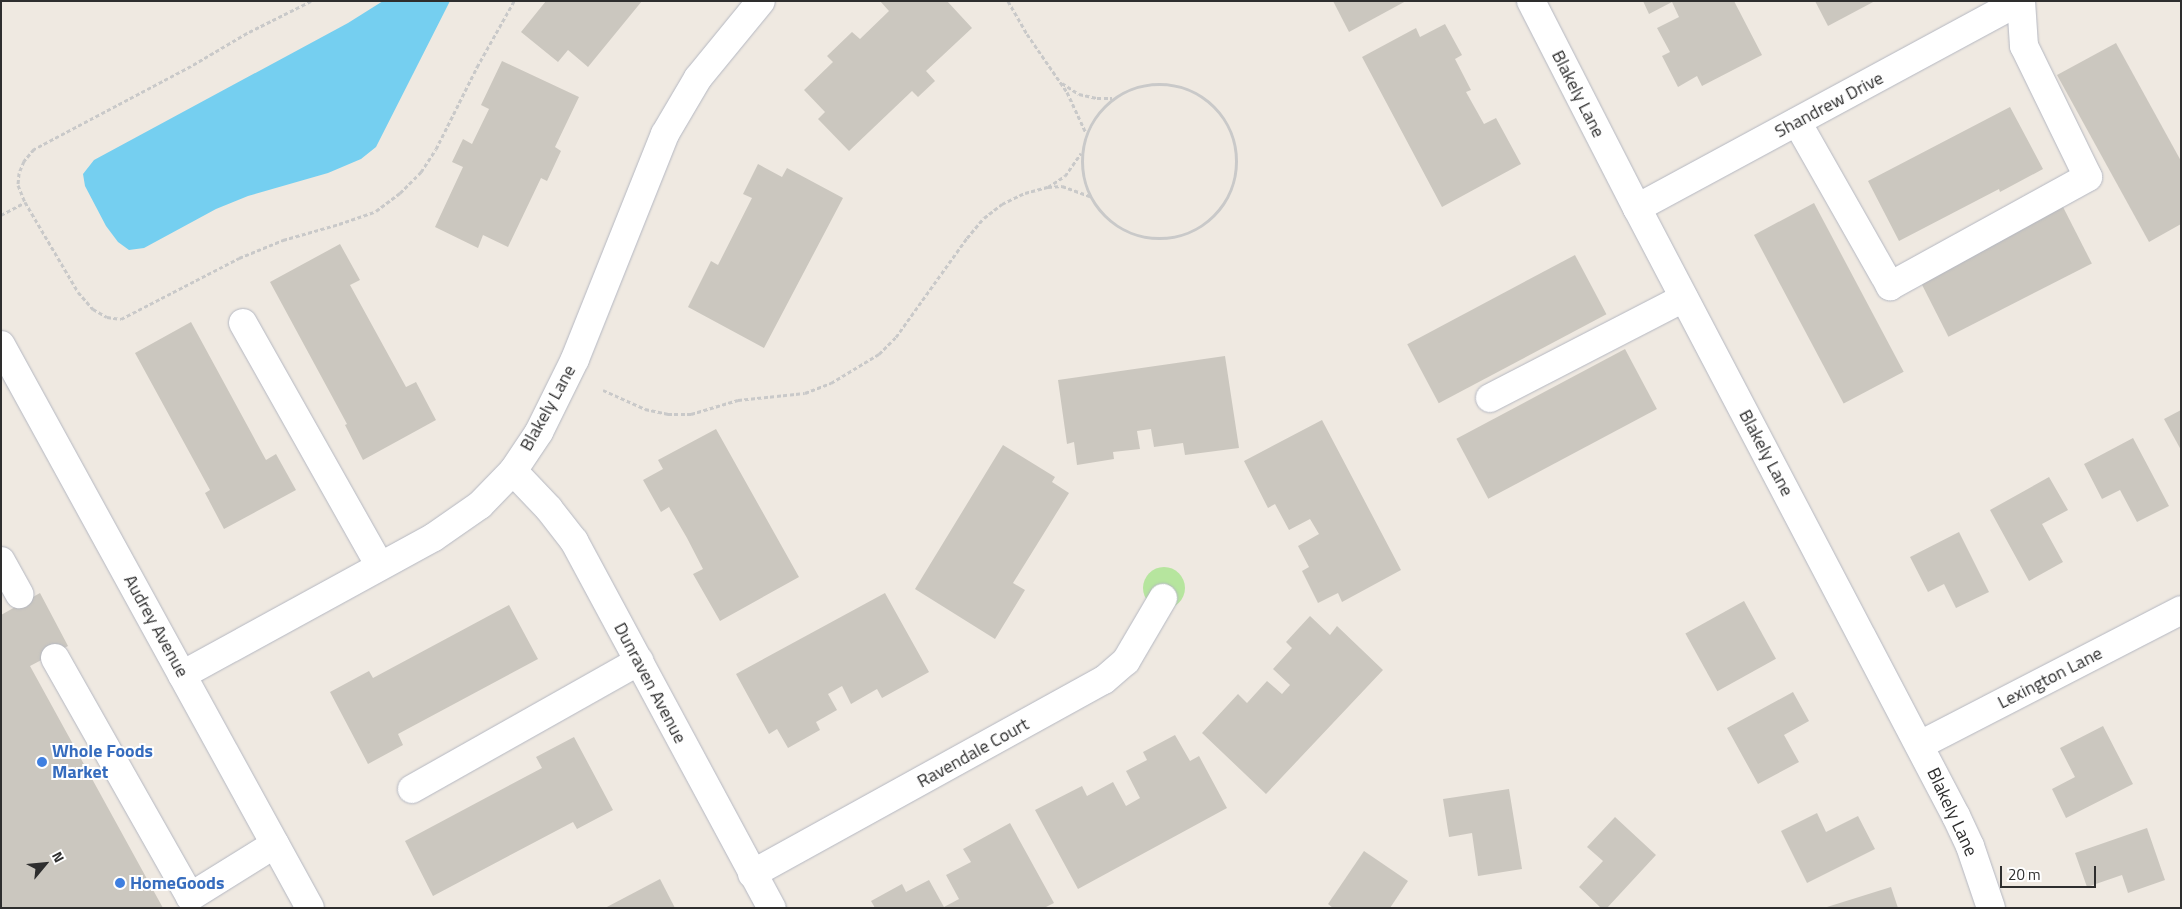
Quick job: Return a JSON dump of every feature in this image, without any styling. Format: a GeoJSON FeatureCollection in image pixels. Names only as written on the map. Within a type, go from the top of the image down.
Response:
{"type":"FeatureCollection","features":[{"type":"Feature","properties":{"kind":"street","name":"Blakely Lane"},"geometry":{"type":"LineString","coordinates":[[182,675],[434,537],[480,505],[513,471],[539,432],[575,358],[665,134],[698,78],[762,1]]}},
{"type":"Feature","properties":{"kind":"street","name":"Blakely Lane"},"geometry":{"type":"LineString","coordinates":[[1531,1],[1637,208],[1920,746],[1970,846],[1991,908]]}},
{"type":"Feature","properties":{"kind":"street","name":"Shandrew Drive"},"geometry":{"type":"LineString","coordinates":[[1637,208],[2021,1]]}},
{"type":"Feature","properties":{"kind":"street"},"geometry":{"type":"LineString","coordinates":[[1797,122],[1890,286],[2088,177],[2024,46],[2021,1]]}},
{"type":"Feature","properties":{"kind":"street"},"geometry":{"type":"LineString","coordinates":[[1490,398],[1684,298]]}},
{"type":"Feature","properties":{"kind":"street"},"geometry":{"type":"LineString","coordinates":[[243,323],[380,566]]}},
{"type":"Feature","properties":{"kind":"street","name":"Audrey Avenue"},"geometry":{"type":"LineString","coordinates":[[1,345],[310,908]]}},
{"type":"Feature","properties":{"kind":"street","name":"Dunraven Avenue"},"geometry":{"type":"LineString","coordinates":[[513,471],[549,509],[574,541],[772,908]]}},
{"type":"Feature","properties":{"kind":"street"},"geometry":{"type":"LineString","coordinates":[[1,561],[19,594]]}},
{"type":"Feature","properties":{"kind":"street","name":"Ravendale Court"},"geometry":{"type":"LineString","coordinates":[[752,874],[1104,680],[1126,662],[1164,598]]}},
{"type":"Feature","properties":{"kind":"street","name":"Lexington Lane"},"geometry":{"type":"LineString","coordinates":[[1920,746],[2181,610]]}},
{"type":"Feature","properties":{"kind":"street"},"geometry":{"type":"LineString","coordinates":[[55,658],[193,902],[275,844]]}},
{"type":"Feature","properties":{"kind":"street"},"geometry":{"type":"LineString","coordinates":[[412,789],[639,661]]}},
{"type":"Feature","properties":{"kind":"path"},"geometry":{"type":"LineString","coordinates":[[311,1],[247,32],[191,66],[34,149],[24,161],[19,173],[18,185],[25,202],[78,292],[93,309],[107,317],[121,318],[139,311],[239,258],[283,240],[376,211],[400,193],[420,172],[436,149],[477,67],[514,1]]}},
{"type":"Feature","properties":{"kind":"path"},"geometry":{"type":"LineString","coordinates":[[1008,1],[1027,34],[1076,109],[1086,134]]}},
{"type":"Feature","properties":{"kind":"path"},"geometry":{"type":"LineString","coordinates":[[1060,82],[1079,94],[1097,98],[1113,98]]}},
{"type":"Feature","properties":{"kind":"path"},"geometry":{"type":"LineString","coordinates":[[1160,83],[1179,86],[1197,94],[1214,108],[1227,124],[1234,146],[1236,166],[1231,187],[1224,202],[1212,217],[1198,228],[1170,237],[1153,238],[1137,234],[1118,226],[1104,215],[1090,196],[1084,178],[1082,150],[1086,134],[1094,118],[1113,98],[1142,85],[1160,83]]}},
{"type":"Feature","properties":{"kind":"path"},"geometry":{"type":"LineString","coordinates":[[1048,188],[1065,176],[1082,150]]}},
{"type":"Feature","properties":{"kind":"path"},"geometry":{"type":"LineString","coordinates":[[603,390],[645,409],[668,414],[691,414],[738,400],[805,392],[831,383],[879,354],[896,336],[984,218],[1002,204],[1025,193],[1062,186],[1090,196]]}},
{"type":"Feature","properties":{"kind":"path"},"geometry":{"type":"LineString","coordinates":[[1,215],[25,202]]}},
{"type":"Feature","properties":{"kind":"green space"},"geometry":{"type":"Polygon","coordinates":[[[1168,567],[1176,570],[1182,576],[1185,588],[1182,600],[1176,606],[1160,609],[1152,606],[1146,600],[1143,584],[1146,576],[1152,570],[1168,567]]]}},
{"type":"Feature","properties":{"kind":"water"},"geometry":{"type":"Polygon","coordinates":[[[383,1],[450,1],[376,147],[361,159],[328,173],[248,196],[216,209],[144,248],[129,250],[118,242],[106,226],[85,186],[83,174],[94,160],[348,23],[383,1]]]}},
{"type":"Feature","properties":{"kind":"building"},"geometry":{"type":"Polygon","coordinates":[[[546,1],[642,1],[588,67],[568,50],[558,62],[521,32],[546,1]]]}},
{"type":"Feature","properties":{"kind":"building"},"geometry":{"type":"Polygon","coordinates":[[[880,1],[947,1],[972,28],[926,71],[935,81],[918,97],[912,91],[849,151],[818,119],[825,112],[804,90],[833,62],[827,56],[852,32],[860,39],[889,11],[880,1]]]}},
{"type":"Feature","properties":{"kind":"building"},"geometry":{"type":"Polygon","coordinates":[[[1333,1],[1406,1],[1349,32],[1333,1]]]}},
{"type":"Feature","properties":{"kind":"building"},"geometry":{"type":"Polygon","coordinates":[[[1643,1],[1734,1],[1762,55],[1702,86],[1697,76],[1678,87],[1662,56],[1670,52],[1657,28],[1679,17],[1672,2],[1649,14],[1643,1]]]}},
{"type":"Feature","properties":{"kind":"building"},"geometry":{"type":"Polygon","coordinates":[[[1815,1],[1875,1],[1828,26],[1815,1]]]}},
{"type":"Feature","properties":{"kind":"building"},"geometry":{"type":"Polygon","coordinates":[[[1445,24],[1462,55],[1455,59],[1471,90],[1466,92],[1484,124],[1496,118],[1521,164],[1442,207],[1362,57],[1416,28],[1420,37],[1445,24]]]}},
{"type":"Feature","properties":{"kind":"building"},"geometry":{"type":"Polygon","coordinates":[[[2116,43],[2181,161],[2181,224],[2149,242],[2057,75],[2116,43]]]}},
{"type":"Feature","properties":{"kind":"building"},"geometry":{"type":"Polygon","coordinates":[[[502,61],[579,97],[555,147],[561,151],[547,181],[541,178],[508,247],[483,235],[478,248],[435,227],[463,167],[452,162],[463,139],[472,144],[489,109],[481,105],[502,61]]]}},
{"type":"Feature","properties":{"kind":"building"},"geometry":{"type":"Polygon","coordinates":[[[2010,107],[2043,169],[2000,192],[1999,189],[1899,241],[1868,181],[2010,107]]]}},
{"type":"Feature","properties":{"kind":"building"},"geometry":{"type":"Polygon","coordinates":[[[758,164],[782,177],[787,168],[843,198],[764,348],[688,307],[711,261],[718,265],[752,198],[743,194],[758,164]]]}},
{"type":"Feature","properties":{"kind":"building"},"geometry":{"type":"Polygon","coordinates":[[[1814,203],[1904,372],[1844,404],[1754,235],[1814,203]]]}},
{"type":"Feature","properties":{"kind":"building"},"geometry":{"type":"Polygon","coordinates":[[[2061,203],[2092,264],[1948,337],[1918,276],[2061,203]]]}},
{"type":"Feature","properties":{"kind":"building"},"geometry":{"type":"Polygon","coordinates":[[[340,244],[360,280],[350,285],[406,387],[416,382],[436,420],[363,460],[345,425],[347,424],[270,282],[340,244]]]}},
{"type":"Feature","properties":{"kind":"building"},"geometry":{"type":"Polygon","coordinates":[[[1575,255],[1606,314],[1439,403],[1407,344],[1575,255]]]}},
{"type":"Feature","properties":{"kind":"building"},"geometry":{"type":"Polygon","coordinates":[[[191,322],[266,460],[276,454],[296,490],[224,529],[205,493],[210,490],[135,353],[191,322]]]}},
{"type":"Feature","properties":{"kind":"building"},"geometry":{"type":"Polygon","coordinates":[[[1625,349],[1657,409],[1488,499],[1456,439],[1625,349]]]}},
{"type":"Feature","properties":{"kind":"building"},"geometry":{"type":"Polygon","coordinates":[[[1225,356],[1239,448],[1185,455],[1183,443],[1154,447],[1151,429],[1137,431],[1140,449],[1113,452],[1114,459],[1077,465],[1074,442],[1067,444],[1058,380],[1225,356]]]}},
{"type":"Feature","properties":{"kind":"building"},"geometry":{"type":"Polygon","coordinates":[[[2181,410],[2181,450],[2164,419],[2181,410]]]}},
{"type":"Feature","properties":{"kind":"building"},"geometry":{"type":"Polygon","coordinates":[[[1322,420],[1401,570],[1342,602],[1338,593],[1318,603],[1302,571],[1309,567],[1298,546],[1319,534],[1310,519],[1289,530],[1275,504],[1268,508],[1244,461],[1322,420]]]}},
{"type":"Feature","properties":{"kind":"building"},"geometry":{"type":"Polygon","coordinates":[[[716,429],[799,577],[720,621],[693,574],[703,569],[687,538],[669,507],[661,512],[643,480],[663,469],[658,460],[716,429]]]}},
{"type":"Feature","properties":{"kind":"building"},"geometry":{"type":"Polygon","coordinates":[[[2133,438],[2169,506],[2137,522],[2120,490],[2102,499],[2084,464],[2133,438]]]}},
{"type":"Feature","properties":{"kind":"building"},"geometry":{"type":"Polygon","coordinates":[[[1003,445],[1055,477],[1052,482],[1069,493],[1013,583],[1025,590],[995,639],[915,589],[1003,445]]]}},
{"type":"Feature","properties":{"kind":"building"},"geometry":{"type":"Polygon","coordinates":[[[2049,477],[2068,510],[2042,524],[2063,562],[2029,581],[1990,510],[2049,477]]]}},
{"type":"Feature","properties":{"kind":"building"},"geometry":{"type":"Polygon","coordinates":[[[1959,532],[1989,592],[1956,608],[1944,584],[1928,592],[1910,557],[1959,532]]]}},
{"type":"Feature","properties":{"kind":"building","name":"Whole Foods Market"},"geometry":{"type":"Polygon","coordinates":[[[40,593],[68,646],[30,666],[163,908],[1,908],[1,615],[40,593]]]}},
{"type":"Feature","properties":{"kind":"building"},"geometry":{"type":"Polygon","coordinates":[[[885,593],[929,672],[882,698],[877,689],[851,704],[842,686],[828,694],[837,710],[816,722],[820,730],[788,748],[777,729],[769,734],[736,674],[885,593]]]}},
{"type":"Feature","properties":{"kind":"building"},"geometry":{"type":"Polygon","coordinates":[[[1744,601],[1776,659],[1717,691],[1685,633],[1744,601]]]}},
{"type":"Feature","properties":{"kind":"building"},"geometry":{"type":"Polygon","coordinates":[[[509,605],[538,659],[398,734],[403,745],[368,764],[330,692],[369,671],[373,678],[509,605]]]}},
{"type":"Feature","properties":{"kind":"building"},"geometry":{"type":"Polygon","coordinates":[[[1310,616],[1330,635],[1337,626],[1383,670],[1266,794],[1202,733],[1238,694],[1247,703],[1267,681],[1282,694],[1290,685],[1273,669],[1292,648],[1286,642],[1310,616]]]}},
{"type":"Feature","properties":{"kind":"building"},"geometry":{"type":"Polygon","coordinates":[[[1793,692],[1809,721],[1784,735],[1799,762],[1758,784],[1727,728],[1793,692]]]}},
{"type":"Feature","properties":{"kind":"building"},"geometry":{"type":"Polygon","coordinates":[[[2103,726],[2133,784],[2066,818],[2052,789],[2075,777],[2060,748],[2103,726]]]}},
{"type":"Feature","properties":{"kind":"building"},"geometry":{"type":"Polygon","coordinates":[[[1175,735],[1190,761],[1199,756],[1227,808],[1078,889],[1035,810],[1082,786],[1087,796],[1113,782],[1126,806],[1140,798],[1126,771],[1147,760],[1143,752],[1175,735]]]}},
{"type":"Feature","properties":{"kind":"building"},"geometry":{"type":"Polygon","coordinates":[[[574,737],[613,810],[577,829],[573,822],[433,896],[405,841],[542,768],[536,757],[574,737]]]}},
{"type":"Feature","properties":{"kind":"building"},"geometry":{"type":"Polygon","coordinates":[[[1509,789],[1522,869],[1478,876],[1472,833],[1449,837],[1443,799],[1509,789]]]}},
{"type":"Feature","properties":{"kind":"building"},"geometry":{"type":"Polygon","coordinates":[[[1817,813],[1826,832],[1858,816],[1875,849],[1807,883],[1781,831],[1817,813]]]}},
{"type":"Feature","properties":{"kind":"building"},"geometry":{"type":"Polygon","coordinates":[[[1615,817],[1656,855],[1607,908],[1601,908],[1579,887],[1603,861],[1587,847],[1615,817]]]}},
{"type":"Feature","properties":{"kind":"building"},"geometry":{"type":"Polygon","coordinates":[[[1010,823],[1054,903],[1044,908],[875,908],[871,901],[902,884],[906,892],[929,880],[944,907],[959,899],[946,875],[971,862],[963,849],[1010,823]]]}},
{"type":"Feature","properties":{"kind":"building"},"geometry":{"type":"Polygon","coordinates":[[[2147,828],[2165,880],[2128,893],[2122,875],[2087,887],[2075,853],[2147,828]]]}},
{"type":"Feature","properties":{"kind":"building"},"geometry":{"type":"Polygon","coordinates":[[[1364,851],[1408,881],[1390,908],[1333,908],[1328,904],[1364,851]]]}},
{"type":"Feature","properties":{"kind":"building"},"geometry":{"type":"Polygon","coordinates":[[[660,879],[675,908],[605,908],[660,879]]]}},
{"type":"Feature","properties":{"kind":"building"},"geometry":{"type":"Polygon","coordinates":[[[1891,887],[1898,908],[1827,908],[1827,907],[1891,887]]]}},
{"type":"Feature","properties":{"kind":"place","name":"Whole Foods Market"},"geometry":{"type":"Point","coordinates":[42,762]}},
{"type":"Feature","properties":{"kind":"place","name":"HomeGoods"},"geometry":{"type":"Point","coordinates":[120,883]}}]}
